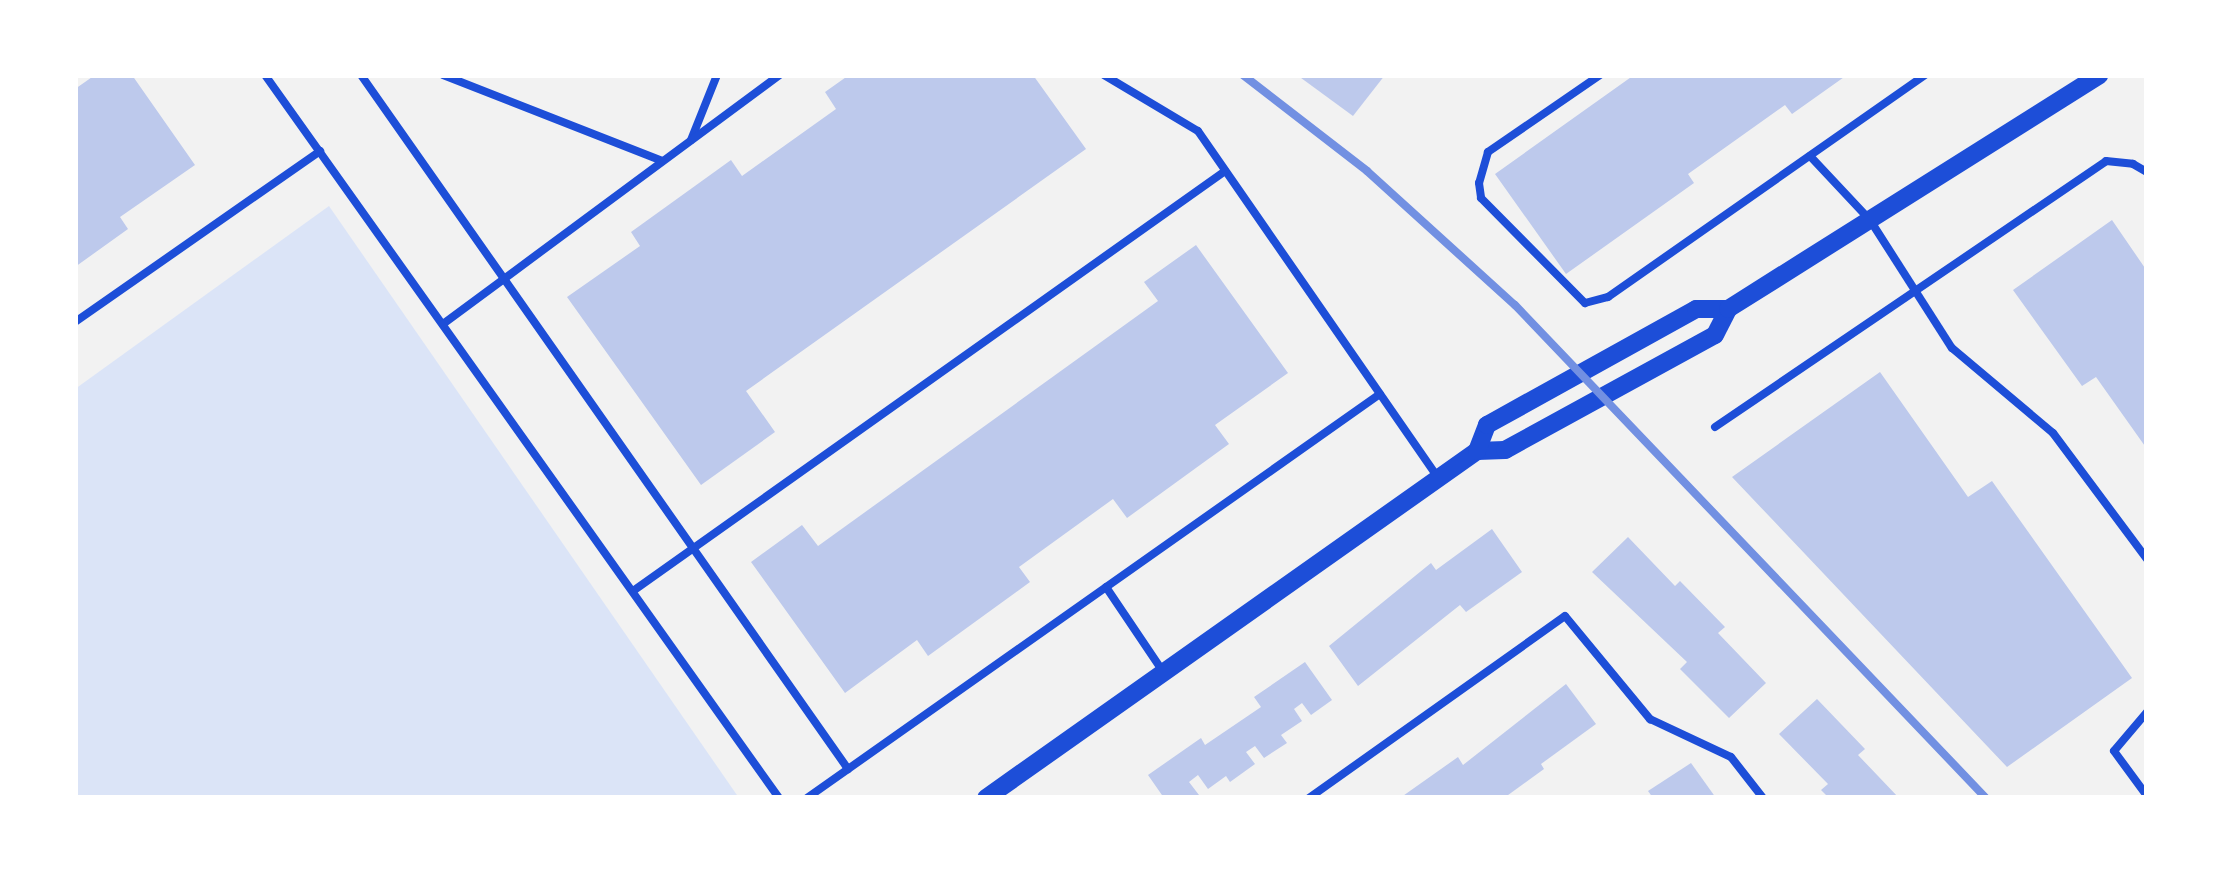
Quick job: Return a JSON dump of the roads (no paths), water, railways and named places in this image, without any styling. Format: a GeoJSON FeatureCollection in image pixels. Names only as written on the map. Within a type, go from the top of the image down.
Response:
{"type":"FeatureCollection","features":[{"type":"Feature","properties":{"kind":"street"},"geometry":{"type":"LineString","coordinates":[[986,798],[1477,450],[1486,425],[1696,310],[1728,309],[2100,75]]}},
{"type":"Feature","properties":{"kind":"street"},"geometry":{"type":"LineString","coordinates":[[1477,450],[1505,450],[1700,344],[1715,335],[1728,309]]}},
{"type":"Feature","properties":{"kind":"lane"},"geometry":{"type":"LineString","coordinates":[[264,75],[779,798]]}},
{"type":"Feature","properties":{"kind":"lane"},"geometry":{"type":"LineString","coordinates":[[361,75],[848,768]]}},
{"type":"Feature","properties":{"kind":"lane"},"geometry":{"type":"LineString","coordinates":[[443,75],[662,161]]}},
{"type":"Feature","properties":{"kind":"lane"},"geometry":{"type":"LineString","coordinates":[[690,140],[717,75]]}},
{"type":"Feature","properties":{"kind":"lane"},"geometry":{"type":"LineString","coordinates":[[443,324],[780,75]]}},
{"type":"Feature","properties":{"kind":"lane"},"geometry":{"type":"LineString","coordinates":[[1104,75],[1198,132],[1438,478]]}},
{"type":"Feature","properties":{"kind":"lane"},"geometry":{"type":"LineString","coordinates":[[1600,75],[1488,152],[1479,182],[1481,198],[1585,303],[1608,298],[1925,75]]}},
{"type":"Feature","properties":{"kind":"lane"},"geometry":{"type":"LineString","coordinates":[[75,322],[320,151]]}},
{"type":"Feature","properties":{"kind":"lane"},"geometry":{"type":"LineString","coordinates":[[1810,156],[1870,220],[1952,348],[2053,432],[2147,559]]}},
{"type":"Feature","properties":{"kind":"lane"},"geometry":{"type":"LineString","coordinates":[[1715,427],[2106,161],[2133,164],[2147,172]]}},
{"type":"Feature","properties":{"kind":"lane"},"geometry":{"type":"LineString","coordinates":[[633,591],[1226,171]]}},
{"type":"Feature","properties":{"kind":"lane"},"geometry":{"type":"LineString","coordinates":[[807,798],[1380,394]]}},
{"type":"Feature","properties":{"kind":"lane"},"geometry":{"type":"LineString","coordinates":[[1106,586],[1163,672]]}},
{"type":"Feature","properties":{"kind":"lane"},"geometry":{"type":"LineString","coordinates":[[1309,798],[1565,616],[1650,719],[1730,757],[1764,798]]}},
{"type":"Feature","properties":{"kind":"lane"},"geometry":{"type":"LineString","coordinates":[[2147,712],[2114,751],[2147,796]]}},
{"type":"Feature","properties":{"kind":"railway"},"geometry":{"type":"LineString","coordinates":[[1243,75],[1367,171],[1515,305],[1986,798]]}}]}
